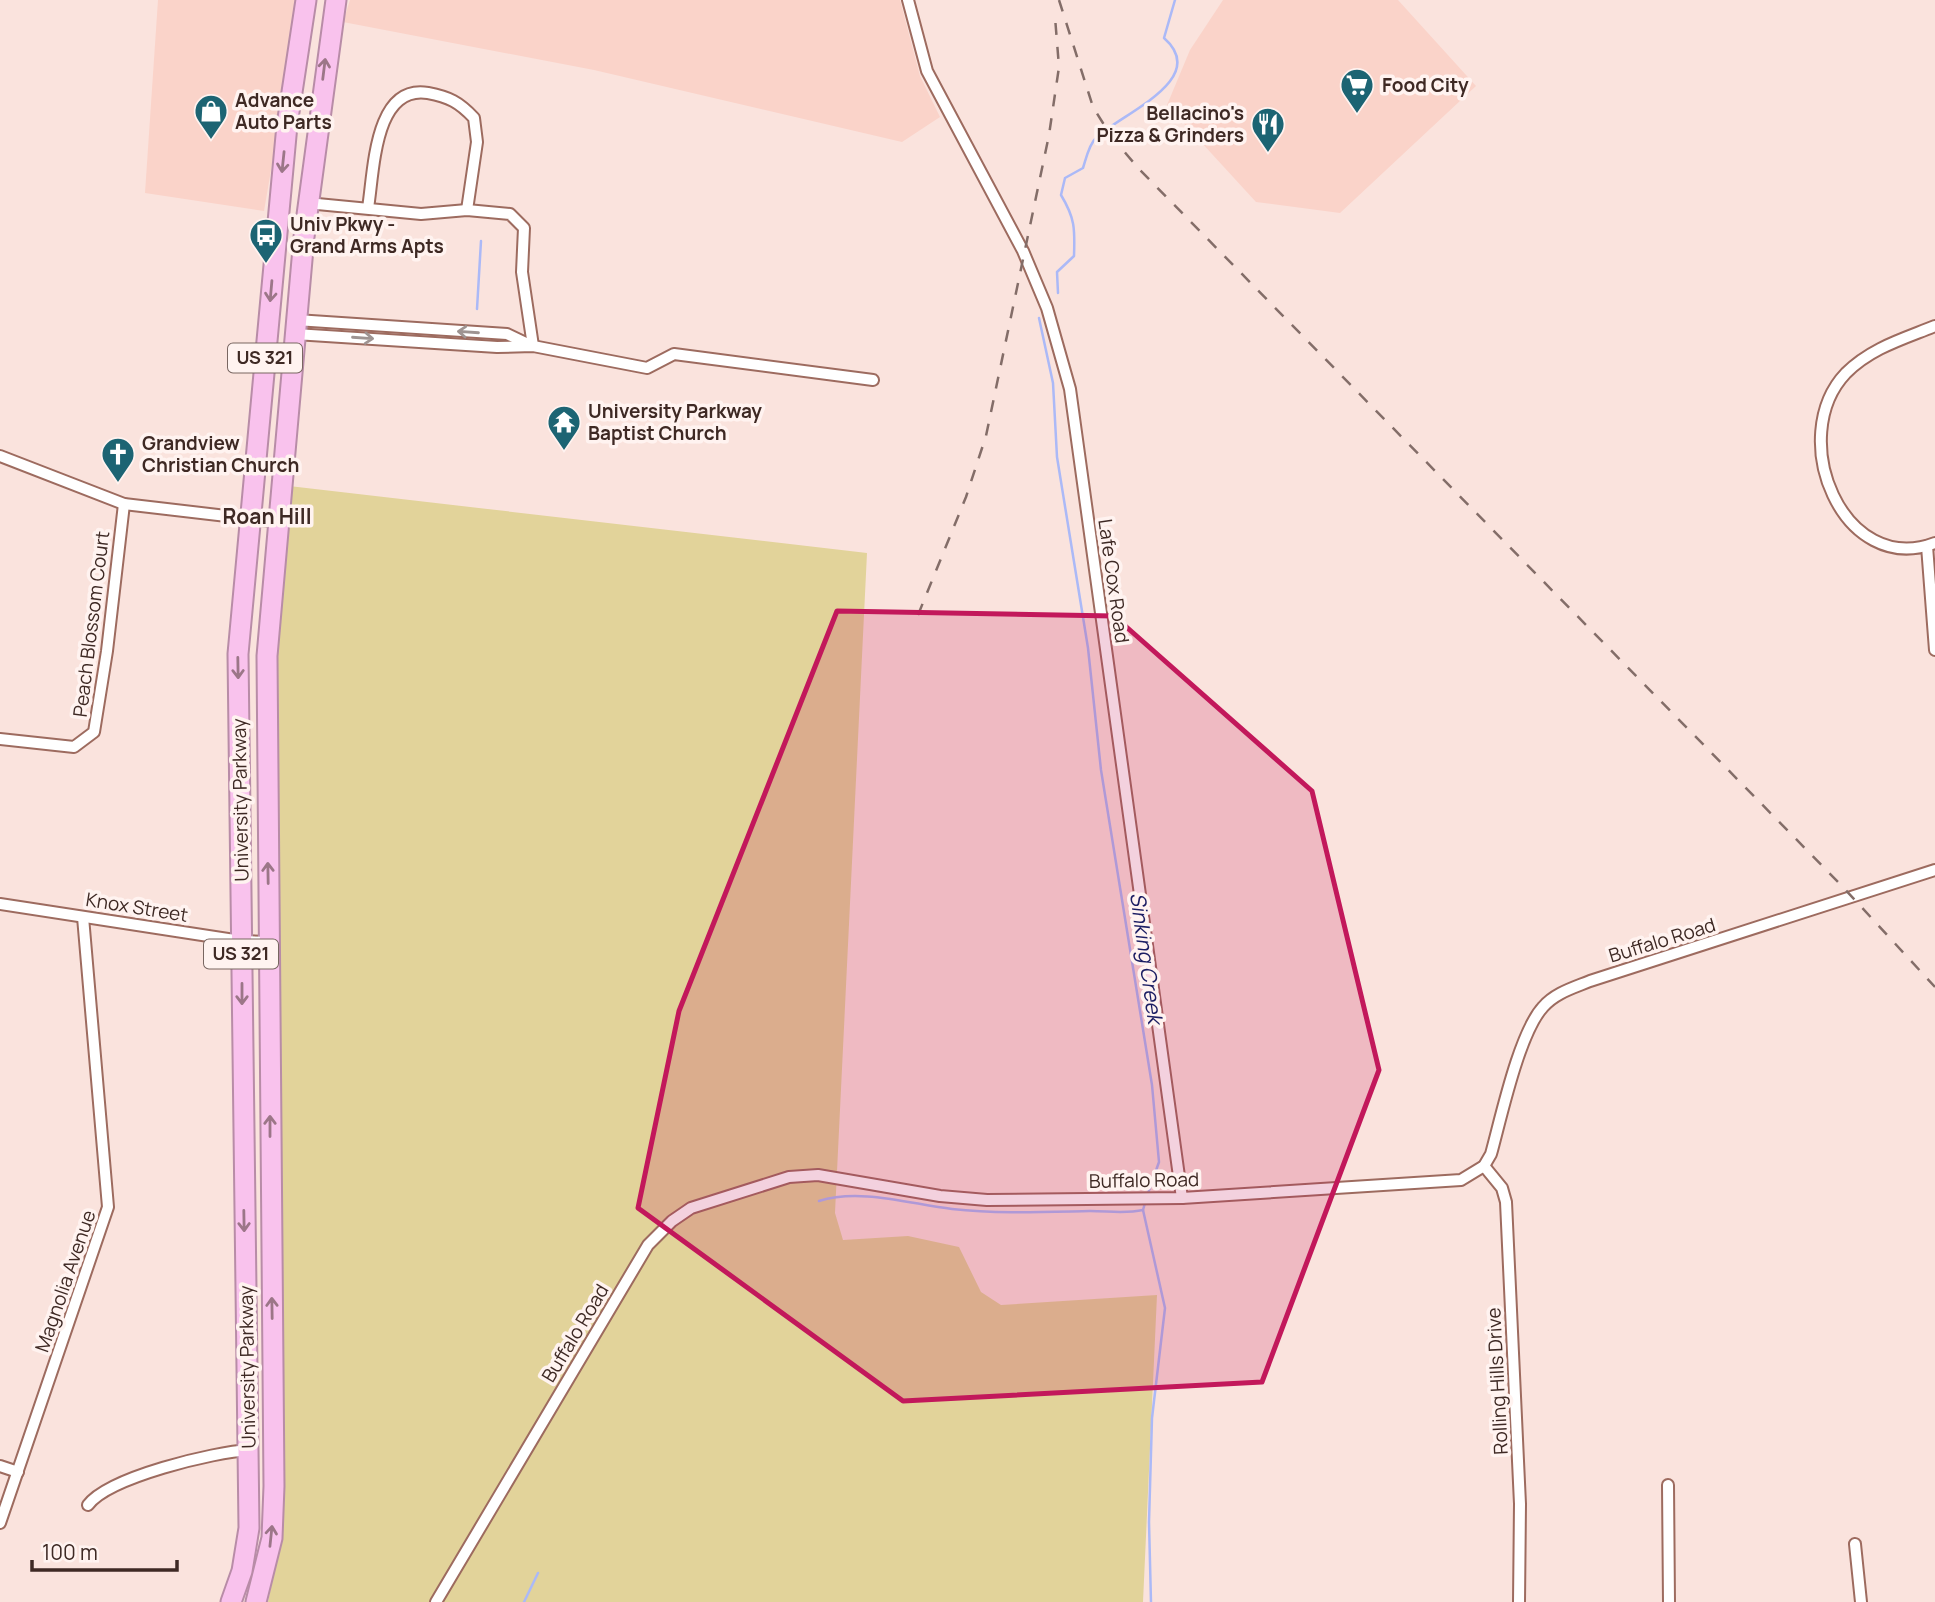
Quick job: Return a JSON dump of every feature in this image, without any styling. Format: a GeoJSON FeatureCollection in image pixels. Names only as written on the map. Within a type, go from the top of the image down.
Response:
{"type":"FeatureCollection","features":[{"type":"Feature","properties":{"kind":"highway","name":"University Parkway"},"geometry":{"type":"LineString","coordinates":[[231,1602],[246,1550],[249,1450],[243,1193],[238,654],[280,199],[294,71],[306,0]]}},
{"type":"Feature","properties":{"kind":"highway","name":"University Parkway"},"geometry":{"type":"LineString","coordinates":[[256,1602],[268,1558],[273,1515],[267,656],[307,203],[336,0]]}},
{"type":"Feature","properties":{"kind":"highway"},"geometry":{"type":"LineString","coordinates":[[280,199],[307,203]]}},
{"type":"Feature","properties":{"kind":"highway"},"geometry":{"type":"LineString","coordinates":[[264,375],[290,377]]}},
{"type":"Feature","properties":{"kind":"highway"},"geometry":{"type":"LineString","coordinates":[[239,731],[267,731]]}},
{"type":"Feature","properties":{"kind":"highway"},"geometry":{"type":"LineString","coordinates":[[243,1193],[271,1194]]}},
{"type":"Feature","properties":{"kind":"street","name":"Lafe Cox Road"},"geometry":{"type":"LineString","coordinates":[[908,0],[927,71],[1023,251],[1047,309],[1070,389],[1182,1198]]}},
{"type":"Feature","properties":{"kind":"street"},"geometry":{"type":"LineString","coordinates":[[368,208],[382,124],[390,107],[403,94],[420,92],[451,97],[474,118],[477,142],[467,210]]}},
{"type":"Feature","properties":{"kind":"street"},"geometry":{"type":"LineString","coordinates":[[307,203],[421,214],[467,210],[510,214],[524,228],[522,272],[533,346]]}},
{"type":"Feature","properties":{"kind":"street"},"geometry":{"type":"LineString","coordinates":[[1935,326],[1871,352],[1845,374],[1824,407],[1820,435],[1821,465],[1831,494],[1870,539],[1911,551],[1931,544],[1935,650]]}},
{"type":"Feature","properties":{"kind":"street"},"geometry":{"type":"LineString","coordinates":[[295,327],[497,347],[533,346],[647,368],[674,354],[873,380]]}},
{"type":"Feature","properties":{"kind":"street"},"geometry":{"type":"LineString","coordinates":[[0,456],[124,504],[278,522]]}},
{"type":"Feature","properties":{"kind":"street","name":"Peach Blossom Court"},"geometry":{"type":"LineString","coordinates":[[0,739],[74,747],[94,732],[107,651],[124,504]]}},
{"type":"Feature","properties":{"kind":"street","name":"Buffalo Road"},"geometry":{"type":"LineString","coordinates":[[436,1602],[648,1245],[672,1221],[691,1208],[762,1184],[789,1177],[818,1175],[918,1192],[987,1200],[1182,1198],[1461,1180],[1484,1166],[1491,1154],[1528,1030],[1539,1011],[1553,998],[1590,981],[1935,870]]}},
{"type":"Feature","properties":{"kind":"street","name":"Knox Street"},"geometry":{"type":"LineString","coordinates":[[0,904],[241,941],[269,942]]}},
{"type":"Feature","properties":{"kind":"street","name":"Magnolia Avenue"},"geometry":{"type":"LineString","coordinates":[[0,1523],[108,1207],[83,916]]}},
{"type":"Feature","properties":{"kind":"street","name":"Rolling Hills Drive"},"geometry":{"type":"LineString","coordinates":[[1484,1166],[1502,1188],[1506,1202],[1520,1504],[1519,1602]]}},
{"type":"Feature","properties":{"kind":"street"},"geometry":{"type":"LineString","coordinates":[[88,1505],[98,1494],[130,1480],[214,1453],[249,1450]]}},
{"type":"Feature","properties":{"kind":"street"},"geometry":{"type":"LineString","coordinates":[[0,1466],[18,1472]]}},
{"type":"Feature","properties":{"kind":"street"},"geometry":{"type":"LineString","coordinates":[[1668,1485],[1669,1602]]}},
{"type":"Feature","properties":{"kind":"street"},"geometry":{"type":"LineString","coordinates":[[1855,1544],[1861,1602]]}},
{"type":"Feature","properties":{"kind":"highlighted area"},"geometry":{"type":"Polygon","coordinates":[[[837,611],[1114,616],[1312,791],[1379,1070],[1262,1382],[903,1401],[638,1208],[679,1011],[837,611]]]}},
{"type":"Feature","properties":{"kind":"shaded area"},"geometry":{"type":"Polygon","coordinates":[[[158,0],[300,0],[264,211],[145,193],[158,0]]]}},
{"type":"Feature","properties":{"kind":"shaded area"},"geometry":{"type":"Polygon","coordinates":[[[350,0],[900,0],[920,76],[940,117],[902,142],[594,70],[343,22],[350,0]]]}},
{"type":"Feature","properties":{"kind":"shaded area"},"geometry":{"type":"Polygon","coordinates":[[[1223,0],[1398,0],[1476,86],[1340,213],[1256,202],[1167,105],[1190,50],[1223,0]]]}},
{"type":"Feature","properties":{"kind":"shaded area"},"geometry":{"type":"Polygon","coordinates":[[[289,486],[867,553],[835,1213],[843,1240],[908,1236],[959,1247],[981,1292],[1001,1305],[1157,1295],[1143,1602],[268,1602],[279,1547],[274,683],[289,486]]]}},
{"type":"Feature","properties":{"kind":"waterway","name":"Sinking Creek"},"geometry":{"type":"LineString","coordinates":[[1058,293],[1057,272],[1074,256],[1073,224],[1061,195],[1065,178],[1083,168],[1096,138],[1156,95],[1169,82],[1177,68],[1176,53],[1164,38],[1175,0]]}},
{"type":"Feature","properties":{"kind":"waterway"},"geometry":{"type":"LineString","coordinates":[[477,309],[481,241]]}},
{"type":"Feature","properties":{"kind":"waterway","name":"Sinking Creek"},"geometry":{"type":"LineString","coordinates":[[1039,318],[1053,383],[1057,457],[1088,648],[1101,770],[1152,1085],[1159,1162],[1147,1196]]}},
{"type":"Feature","properties":{"kind":"waterway"},"geometry":{"type":"LineString","coordinates":[[819,1201],[835,1197],[868,1196],[969,1211],[1143,1210]]}},
{"type":"Feature","properties":{"kind":"waterway","name":"Sinking Creek"},"geometry":{"type":"LineString","coordinates":[[1145,1203],[1143,1210],[1165,1308],[1152,1418],[1149,1522],[1151,1602]]}},
{"type":"Feature","properties":{"kind":"waterway"},"geometry":{"type":"LineString","coordinates":[[524,1602],[538,1573]]}},
{"type":"Feature","properties":{"kind":"railway"},"geometry":{"type":"LineString","coordinates":[[1059,0],[1093,107],[1111,136],[1139,169],[1842,886],[1935,987]]}},
{"type":"Feature","properties":{"kind":"railway"},"geometry":{"type":"LineString","coordinates":[[918,615],[966,497],[986,436],[1049,135],[1059,67],[1055,17]]}},
{"type":"Feature","properties":{"kind":"place","name":"Food City"},"geometry":{"type":"Point","coordinates":[1357,115]}},
{"type":"Feature","properties":{"kind":"place","name":"Advance Auto Parts"},"geometry":{"type":"Point","coordinates":[211,141]}},
{"type":"Feature","properties":{"kind":"place","name":"Bellacino's Pizza & Grinders"},"geometry":{"type":"Point","coordinates":[1268,154]}},
{"type":"Feature","properties":{"kind":"place","name":"Univ Pkwy - Grand Arms Apts"},"geometry":{"type":"Point","coordinates":[266,265]}},
{"type":"Feature","properties":{"kind":"place","name":"University Parkway Baptist Church"},"geometry":{"type":"Point","coordinates":[564,452]}},
{"type":"Feature","properties":{"kind":"place","name":"Grandview Christian Church"},"geometry":{"type":"Point","coordinates":[118,484]}},
{"type":"Feature","properties":{"kind":"district","name":"Roan Hill"},"geometry":{"type":"Point","coordinates":[267,517]}}]}
